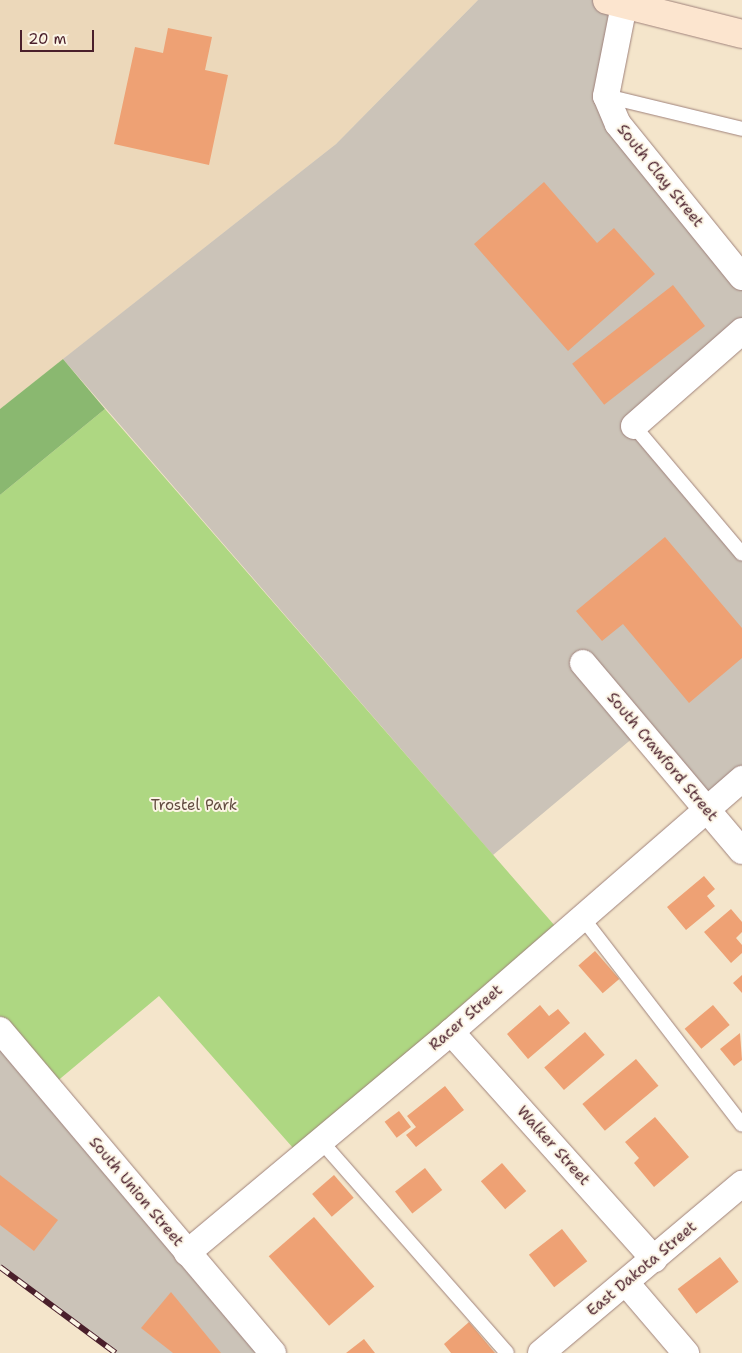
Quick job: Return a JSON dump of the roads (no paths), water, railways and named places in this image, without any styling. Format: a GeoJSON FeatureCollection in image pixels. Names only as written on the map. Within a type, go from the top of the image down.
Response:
{"type":"FeatureCollection","features":[{"type":"Feature","properties":{"kind":"main road"},"geometry":{"type":"LineString","coordinates":[[616,2],[742,34]]}},
{"type":"Feature","properties":{"kind":"street"},"geometry":{"type":"LineString","coordinates":[[606,96],[616,2]]}},
{"type":"Feature","properties":{"kind":"street","name":"South Clay Street"},"geometry":{"type":"LineString","coordinates":[[606,96],[618,124],[742,277]]}},
{"type":"Feature","properties":{"kind":"street"},"geometry":{"type":"LineString","coordinates":[[634,426],[742,331]]}},
{"type":"Feature","properties":{"kind":"street","name":"South Crawford Street"},"geometry":{"type":"LineString","coordinates":[[583,663],[742,851]]}},
{"type":"Feature","properties":{"kind":"street","name":"Racer Street"},"geometry":{"type":"LineString","coordinates":[[186,1253],[451,1032],[705,809],[742,779]]}},
{"type":"Feature","properties":{"kind":"street","name":"South Union Street"},"geometry":{"type":"LineString","coordinates":[[0,1030],[186,1253],[273,1353]]}},
{"type":"Feature","properties":{"kind":"street","name":"Walker Street"},"geometry":{"type":"LineString","coordinates":[[451,1032],[654,1259]]}},
{"type":"Feature","properties":{"kind":"street","name":"East Dakota Street"},"geometry":{"type":"LineString","coordinates":[[541,1353],[627,1284],[742,1184]]}},
{"type":"Feature","properties":{"kind":"street"},"geometry":{"type":"LineString","coordinates":[[627,1284],[686,1353]]}},
{"type":"Feature","properties":{"kind":"lane"},"geometry":{"type":"LineString","coordinates":[[606,96],[742,128]]}},
{"type":"Feature","properties":{"kind":"lane"},"geometry":{"type":"LineString","coordinates":[[634,426],[742,554]]}},
{"type":"Feature","properties":{"kind":"lane"},"geometry":{"type":"LineString","coordinates":[[582,917],[742,1126]]}},
{"type":"Feature","properties":{"kind":"lane"},"geometry":{"type":"LineString","coordinates":[[320,1140],[507,1353]]}},
{"type":"Feature","properties":{"kind":"railway"},"geometry":{"type":"LineString","coordinates":[[0,1267],[116,1353]]}},
{"type":"Feature","properties":{"kind":"park label","name":"Trostel Park"},"geometry":{"type":"Point","coordinates":[194,806]}}]}
